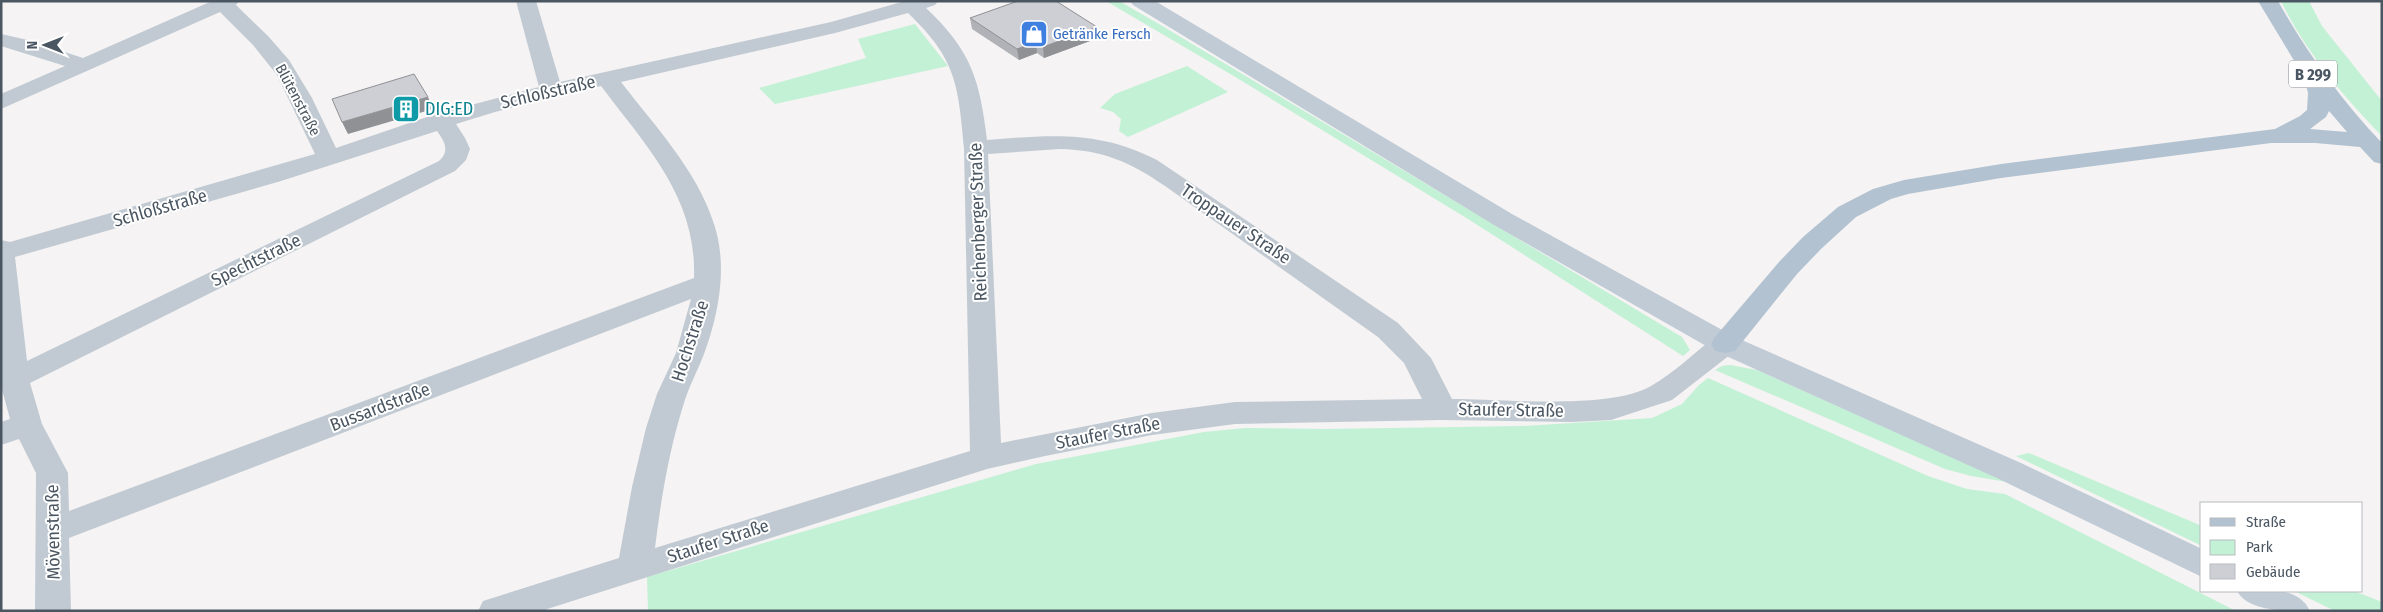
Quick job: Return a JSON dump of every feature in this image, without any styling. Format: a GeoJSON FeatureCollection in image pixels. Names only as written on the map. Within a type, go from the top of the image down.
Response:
{"type":"FeatureCollection","features":[{"type":"Feature","properties":{"kind":"main road","name":"B 299"},"geometry":{"type":"LineString","coordinates":[[2268,1],[2281,25],[2315,77],[2374,149]]}},
{"type":"Feature","properties":{"kind":"main road"},"geometry":{"type":"LineString","coordinates":[[1725,344],[1788,268],[1812,243],[1847,212],[1882,194],[1904,187],[2001,172],[2185,146],[2253,140],[2281,135],[2308,122],[2318,112],[2320,93],[2315,77]]}},
{"type":"Feature","properties":{"kind":"main road"},"geometry":{"type":"LineString","coordinates":[[2281,135],[2374,149]]}},
{"type":"Feature","properties":{"kind":"main road"},"geometry":{"type":"LineString","coordinates":[[2253,140],[2318,151],[2374,149]]}},
{"type":"Feature","properties":{"kind":"street"},"geometry":{"type":"LineString","coordinates":[[526,1],[551,90]]}},
{"type":"Feature","properties":{"kind":"street"},"geometry":{"type":"LineString","coordinates":[[1140,1],[1596,274],[1725,344],[2010,471],[2200,563]]}},
{"type":"Feature","properties":{"kind":"street"},"geometry":{"type":"LineString","coordinates":[[1,102],[226,2]]}},
{"type":"Feature","properties":{"kind":"street","name":"Blütenstraße"},"geometry":{"type":"LineString","coordinates":[[226,2],[280,64],[291,80],[328,156]]}},
{"type":"Feature","properties":{"kind":"street","name":"Schloßstraße"},"geometry":{"type":"LineString","coordinates":[[2,251],[254,181],[441,120],[551,90],[835,28],[920,4]]}},
{"type":"Feature","properties":{"kind":"street","name":"Reichenberger Straße"},"geometry":{"type":"LineString","coordinates":[[920,4],[960,61],[972,105],[976,148],[986,458]]}},
{"type":"Feature","properties":{"kind":"street"},"geometry":{"type":"LineString","coordinates":[[1,40],[21,44],[84,65]]}},
{"type":"Feature","properties":{"kind":"street","name":"Hochstraße"},"geometry":{"type":"LineString","coordinates":[[607,79],[682,182],[696,206],[705,235],[709,257],[703,313],[690,353],[667,406],[657,442],[643,511],[635,568]]}},
{"type":"Feature","properties":{"kind":"street","name":"Spechtstraße"},"geometry":{"type":"LineString","coordinates":[[14,379],[447,166],[456,160],[458,147],[441,120]]}},
{"type":"Feature","properties":{"kind":"street","name":"Troppauer Straße"},"geometry":{"type":"LineString","coordinates":[[976,148],[1038,143],[1081,143],[1108,147],[1132,156],[1220,213],[1388,330],[1407,346],[1424,368],[1441,409]]}},
{"type":"Feature","properties":{"kind":"street","name":"Mövenstraße"},"geometry":{"type":"LineString","coordinates":[[2,251],[14,379],[14,429],[52,473],[54,530],[53,611]]}},
{"type":"Feature","properties":{"kind":"street","name":"Bussardstraße"},"geometry":{"type":"LineString","coordinates":[[54,530],[707,283]]}},
{"type":"Feature","properties":{"kind":"street","name":"Staufer Straße"},"geometry":{"type":"LineString","coordinates":[[495,611],[986,458],[1152,424],[1211,416],[1441,409],[1572,411],[1611,409],[1648,399],[1674,385],[1725,344]]}},
{"type":"Feature","properties":{"kind":"street"},"geometry":{"type":"LineString","coordinates":[[2256,592],[2293,611]]}},
{"type":"Feature","properties":{"kind":"green space"},"geometry":{"type":"Polygon","coordinates":[[[1106,1],[1119,1],[1159,24],[1682,337],[1690,350],[1683,356],[1468,219],[1237,78],[1106,1]]]}},
{"type":"Feature","properties":{"kind":"green space"},"geometry":{"type":"Polygon","coordinates":[[[2281,1],[2309,1],[2322,26],[2382,101],[2382,136],[2326,73],[2302,38],[2281,1]]]}},
{"type":"Feature","properties":{"kind":"green space"},"geometry":{"type":"Polygon","coordinates":[[[915,24],[948,66],[775,104],[759,88],[866,58],[858,39],[915,24]]]}},
{"type":"Feature","properties":{"kind":"green space"},"geometry":{"type":"Polygon","coordinates":[[[1187,66],[1228,92],[1128,137],[1119,131],[1121,119],[1113,112],[1100,108],[1115,94],[1187,66]]]}},
{"type":"Feature","properties":{"kind":"green space"},"geometry":{"type":"Polygon","coordinates":[[[1730,365],[1757,370],[2007,482],[1971,476],[1945,469],[1715,370],[1722,366],[1730,365]]]}},
{"type":"Feature","properties":{"kind":"green space"},"geometry":{"type":"Polygon","coordinates":[[[1708,378],[1928,476],[1967,489],[2005,494],[2236,611],[648,611],[647,577],[1036,464],[1204,432],[1245,428],[1325,429],[1522,426],[1652,418],[1682,404],[1708,378]]]}},
{"type":"Feature","properties":{"kind":"green space"},"geometry":{"type":"Polygon","coordinates":[[[2029,453],[2200,525],[2200,545],[2016,456],[2029,453]]]}},
{"type":"Feature","properties":{"kind":"green space"},"geometry":{"type":"Polygon","coordinates":[[[2296,592],[2357,592],[2382,602],[2382,611],[2335,611],[2296,592]]]}},
{"type":"Feature","properties":{"kind":"building","name":"Getränke Fersch"},"geometry":{"type":"Polygon","coordinates":[[[1018,1],[1056,1],[1097,27],[1043,47],[1036,42],[1017,49],[970,18],[1018,1]]]}},
{"type":"Feature","properties":{"kind":"building"},"geometry":{"type":"Polygon","coordinates":[[[414,74],[428,97],[342,122],[332,99],[414,74]]]}},
{"type":"Feature","properties":{"kind":"place","name":"Getränke Fersch"},"geometry":{"type":"Point","coordinates":[1034,34]}},
{"type":"Feature","properties":{"kind":"place","name":"DIG:ED"},"geometry":{"type":"Point","coordinates":[406,109]}}]}
